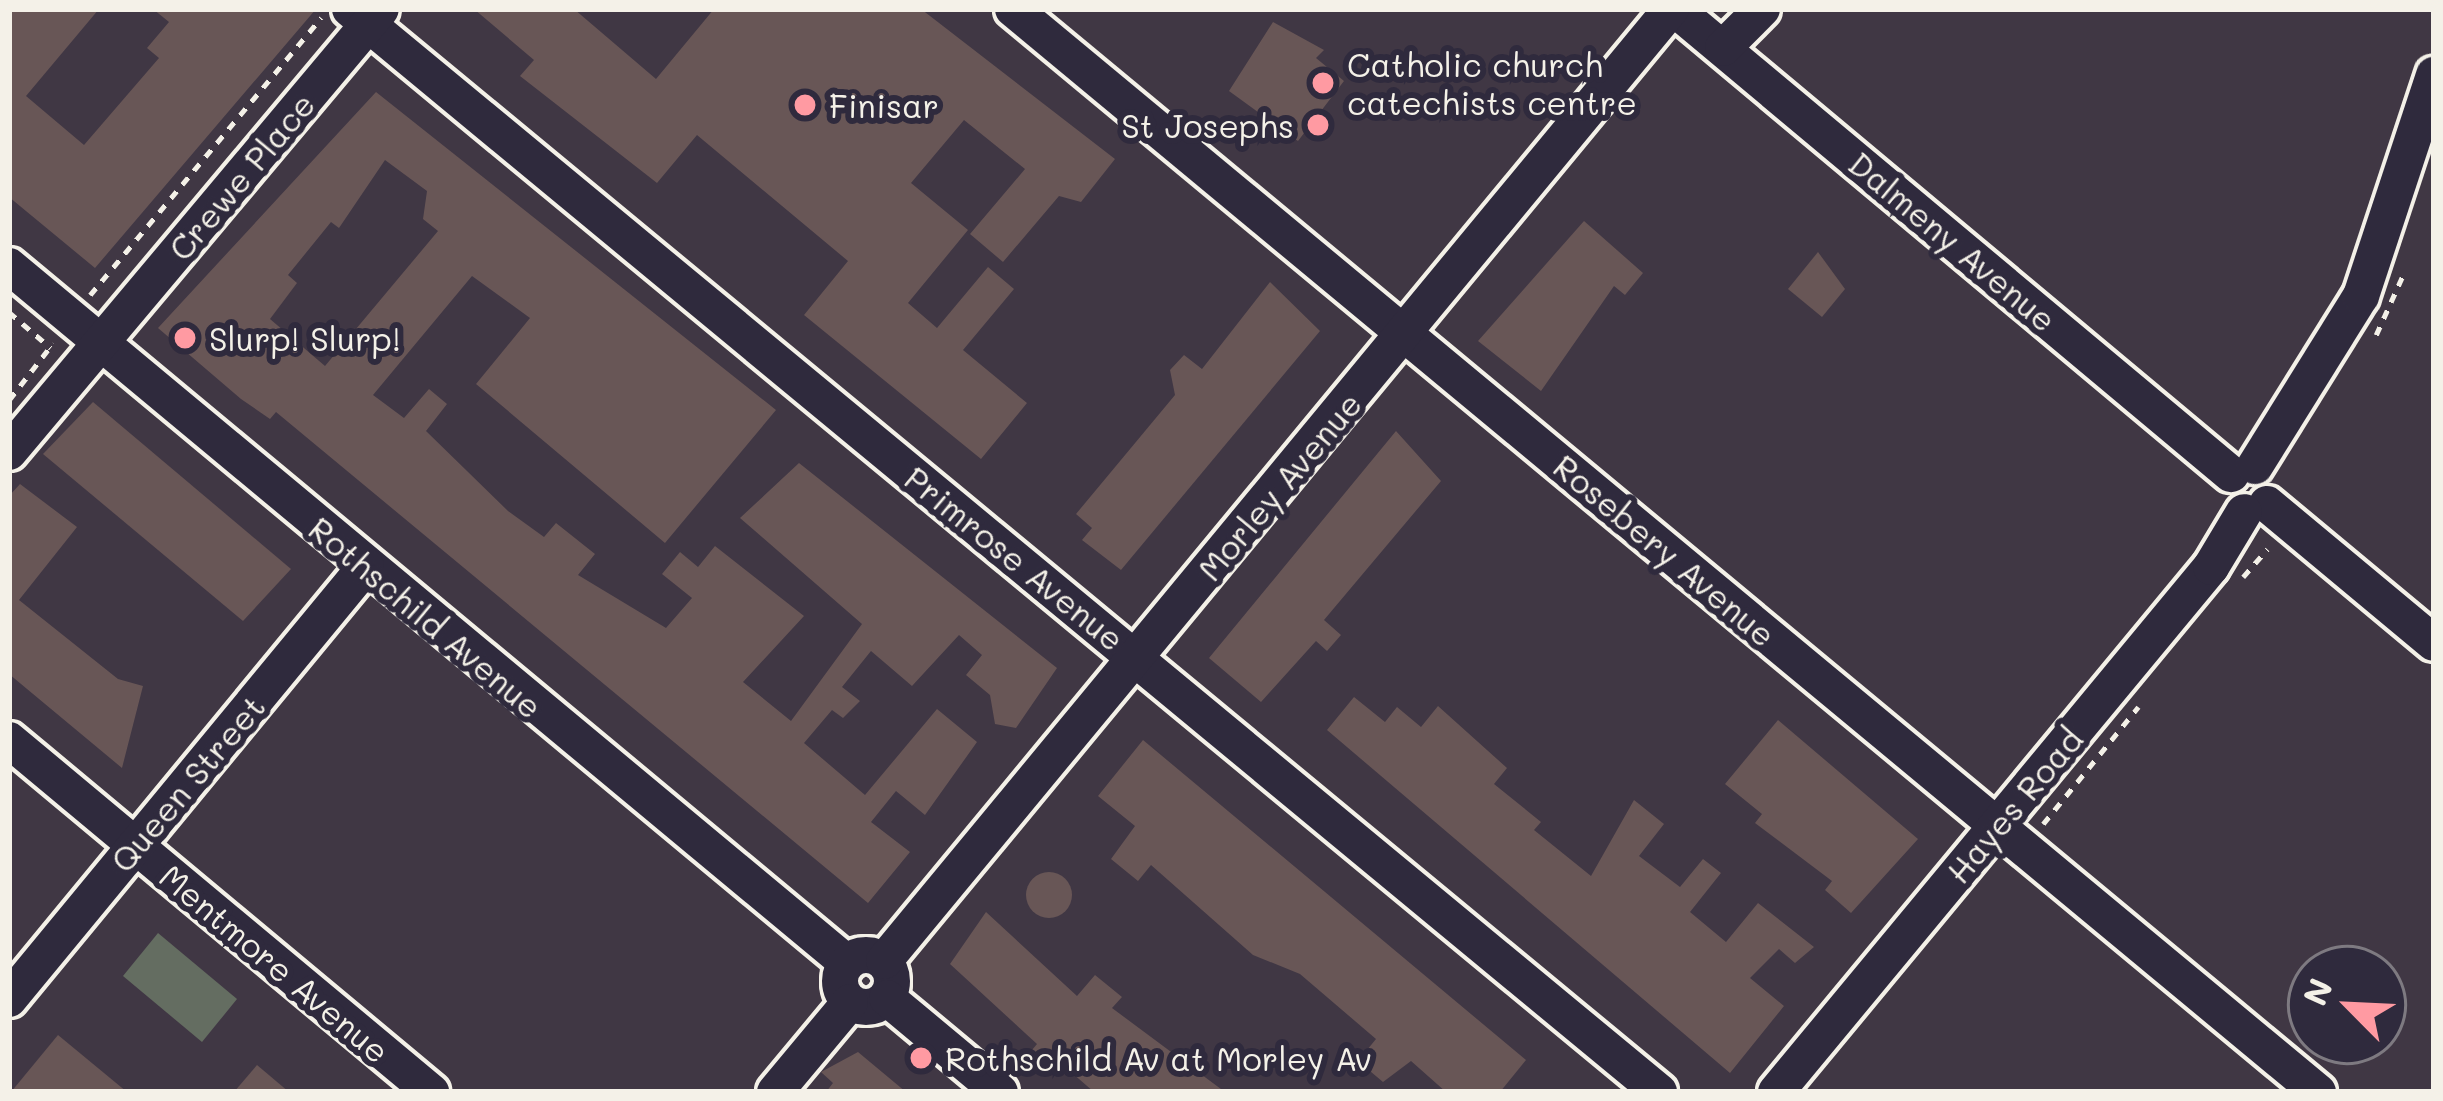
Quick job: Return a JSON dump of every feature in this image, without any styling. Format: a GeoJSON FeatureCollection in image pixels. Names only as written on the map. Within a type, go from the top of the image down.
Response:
{"type":"FeatureCollection","features":[{"type":"Feature","properties":{"kind":"street","name":"Dalmeny Avenue"},"geometry":{"type":"LineString","coordinates":[[1673,9],[2243,470]]}},
{"type":"Feature","properties":{"kind":"street","name":"Morley Avenue"},"geometry":{"type":"LineString","coordinates":[[873,974],[1673,9]]}},
{"type":"Feature","properties":{"kind":"street"},"geometry":{"type":"LineString","coordinates":[[1723,48],[1762,9]]}},
{"type":"Feature","properties":{"kind":"street","name":"Crewe Place"},"geometry":{"type":"LineString","coordinates":[[9,452],[366,14]]}},
{"type":"Feature","properties":{"kind":"street","name":"Primrose Avenue"},"geometry":{"type":"LineString","coordinates":[[366,14],[1660,1092]]}},
{"type":"Feature","properties":{"kind":"street","name":"Rosebery Avenue"},"geometry":{"type":"LineString","coordinates":[[1030,14],[1406,334],[2318,1092]]}},
{"type":"Feature","properties":{"kind":"street"},"geometry":{"type":"LineString","coordinates":[[2434,75],[2361,296],[2227,497],[2256,508],[2434,643]]}},
{"type":"Feature","properties":{"kind":"street","name":"Rothschild Avenue"},"geometry":{"type":"LineString","coordinates":[[9,266],[366,566],[873,974],[1000,1092]]}},
{"type":"Feature","properties":{"kind":"street","name":"Hayes Road"},"geometry":{"type":"LineString","coordinates":[[1776,1092],[2256,508]]}},
{"type":"Feature","properties":{"kind":"street","name":"Queen Street"},"geometry":{"type":"LineString","coordinates":[[9,999],[366,566]]}},
{"type":"Feature","properties":{"kind":"street","name":"Mentmore Avenue"},"geometry":{"type":"LineString","coordinates":[[9,740],[431,1092]]}},
{"type":"Feature","properties":{"kind":"street"},"geometry":{"type":"LineString","coordinates":[[775,1092],[873,974]]}},
{"type":"Feature","properties":{"kind":"path"},"geometry":{"type":"LineString","coordinates":[[94,289],[328,9]]}},
{"type":"Feature","properties":{"kind":"path"},"geometry":{"type":"LineString","coordinates":[[9,312],[51,348]]}},
{"type":"Feature","properties":{"kind":"path"},"geometry":{"type":"LineString","coordinates":[[9,400],[61,332]]}},
{"type":"Feature","properties":{"kind":"path"},"geometry":{"type":"LineString","coordinates":[[2255,562],[2267,549]]}},
{"type":"Feature","properties":{"kind":"green space"},"geometry":{"type":"Polygon","coordinates":[[[158,933],[237,999],[202,1042],[123,976],[158,933]]]}},
{"type":"Feature","properties":{"kind":"building"},"geometry":{"type":"Polygon","coordinates":[[[9,9],[99,9],[26,96],[84,145],[159,58],[147,48],[169,22],[153,9],[316,9],[95,268],[9,197],[9,9]]]}},
{"type":"Feature","properties":{"kind":"building"},"geometry":{"type":"Polygon","coordinates":[[[474,9],[574,9],[656,79],[714,9],[921,9],[1115,159],[1081,202],[1059,196],[1003,262],[970,234],[1025,169],[964,120],[911,183],[968,230],[908,303],[937,328],[988,267],[1014,289],[963,350],[1027,403],[981,459],[804,315],[848,261],[697,135],[657,183],[520,76],[534,60],[474,9]]]}},
{"type":"Feature","properties":{"kind":"building","name":"Catholic church catechists centre"},"geometry":{"type":"Polygon","coordinates":[[[1273,22],[1324,50],[1316,58],[1344,81],[1298,141],[1229,91],[1273,22]]]}},
{"type":"Feature","properties":{"kind":"building"},"geometry":{"type":"Polygon","coordinates":[[[376,92],[776,410],[665,543],[476,384],[530,318],[472,276],[373,395],[404,418],[429,389],[447,404],[426,431],[508,511],[544,537],[556,523],[595,554],[578,575],[666,628],[692,598],[662,574],[680,552],[698,567],[715,546],[804,616],[743,682],[791,721],[862,624],[740,518],[799,463],[1057,668],[1016,728],[995,724],[990,695],[966,675],[982,655],[959,635],[912,686],[871,651],[842,687],[860,701],[843,718],[832,710],[804,743],[865,795],[937,709],[977,742],[925,815],[896,791],[871,822],[910,852],[868,903],[276,412],[270,419],[241,399],[158,328],[376,92]],[[385,160],[339,228],[331,222],[288,275],[297,283],[270,319],[325,366],[438,231],[423,219],[427,191],[385,160]]]}},
{"type":"Feature","properties":{"kind":"building"},"geometry":{"type":"Polygon","coordinates":[[[1584,221],[1643,273],[1625,295],[1614,286],[1541,391],[1478,341],[1584,221]]]}},
{"type":"Feature","properties":{"kind":"building"},"geometry":{"type":"Polygon","coordinates":[[[1818,252],[1845,289],[1822,317],[1788,289],[1818,252]]]}},
{"type":"Feature","properties":{"kind":"building"},"geometry":{"type":"Polygon","coordinates":[[[1270,282],[1320,331],[1121,570],[1082,540],[1092,528],[1076,514],[1175,395],[1170,370],[1184,355],[1202,369],[1270,282]]]}},
{"type":"Feature","properties":{"kind":"building"},"geometry":{"type":"Polygon","coordinates":[[[93,402],[291,569],[243,621],[43,454],[93,402]]]}},
{"type":"Feature","properties":{"kind":"building"},"geometry":{"type":"Polygon","coordinates":[[[1396,431],[1441,481],[1324,620],[1341,635],[1327,651],[1316,641],[1261,702],[1209,658],[1396,431]]]}},
{"type":"Feature","properties":{"kind":"building"},"geometry":{"type":"Polygon","coordinates":[[[20,484],[77,527],[19,600],[118,679],[143,686],[122,768],[9,674],[9,496],[20,484]]]}},
{"type":"Feature","properties":{"kind":"building"},"geometry":{"type":"Polygon","coordinates":[[[1354,697],[1385,722],[1397,707],[1421,727],[1438,706],[1507,768],[1494,784],[1541,822],[1534,830],[1591,876],[1634,800],[1664,824],[1639,856],[1680,887],[1703,859],[1721,873],[1690,912],[1726,942],[1758,903],[1814,947],[1795,963],[1779,949],[1750,978],[1784,1006],[1730,1073],[1327,730],[1354,697]]]}},
{"type":"Feature","properties":{"kind":"building"},"geometry":{"type":"Polygon","coordinates":[[[1778,720],[1918,839],[1851,913],[1825,890],[1832,881],[1755,823],[1762,814],[1725,784],[1778,720]]]}},
{"type":"Feature","properties":{"kind":"building"},"geometry":{"type":"Polygon","coordinates":[[[1143,740],[1526,1060],[1500,1092],[1446,1092],[1411,1061],[1383,1082],[1358,1061],[1376,1039],[1300,974],[1253,955],[1151,865],[1138,881],[1111,859],[1135,826],[1098,796],[1143,740]]]}},
{"type":"Feature","properties":{"kind":"building"},"geometry":{"type":"Polygon","coordinates":[[[1049,872],[1066,878],[1072,895],[1066,912],[1049,918],[1032,912],[1026,895],[1032,878],[1049,872]]]}},
{"type":"Feature","properties":{"kind":"building"},"geometry":{"type":"Polygon","coordinates":[[[986,912],[1077,996],[1095,975],[1122,997],[1112,1008],[1225,1092],[1094,1092],[1049,1053],[1021,1063],[1037,1044],[950,964],[986,912]]]}},
{"type":"Feature","properties":{"kind":"building"},"geometry":{"type":"Polygon","coordinates":[[[58,1035],[127,1092],[11,1092],[58,1035]]]}},
{"type":"Feature","properties":{"kind":"building"},"geometry":{"type":"Polygon","coordinates":[[[858,1052],[906,1092],[826,1092],[833,1083],[821,1072],[858,1052]]]}},
{"type":"Feature","properties":{"kind":"building"},"geometry":{"type":"Polygon","coordinates":[[[257,1065],[289,1092],[234,1092],[257,1065]]]}},
{"type":"Feature","properties":{"kind":"place","name":"Catholic church catechists centre"},"geometry":{"type":"Point","coordinates":[1323,83]}},
{"type":"Feature","properties":{"kind":"place","name":"Finisar"},"geometry":{"type":"Point","coordinates":[805,105]}},
{"type":"Feature","properties":{"kind":"place","name":"St Josephs"},"geometry":{"type":"Point","coordinates":[1318,125]}},
{"type":"Feature","properties":{"kind":"place","name":"Slurp! Slurp!"},"geometry":{"type":"Point","coordinates":[185,338]}},
{"type":"Feature","properties":{"kind":"place","name":"Rothschild Av at Morley Av"},"geometry":{"type":"Point","coordinates":[921,1058]}}]}
